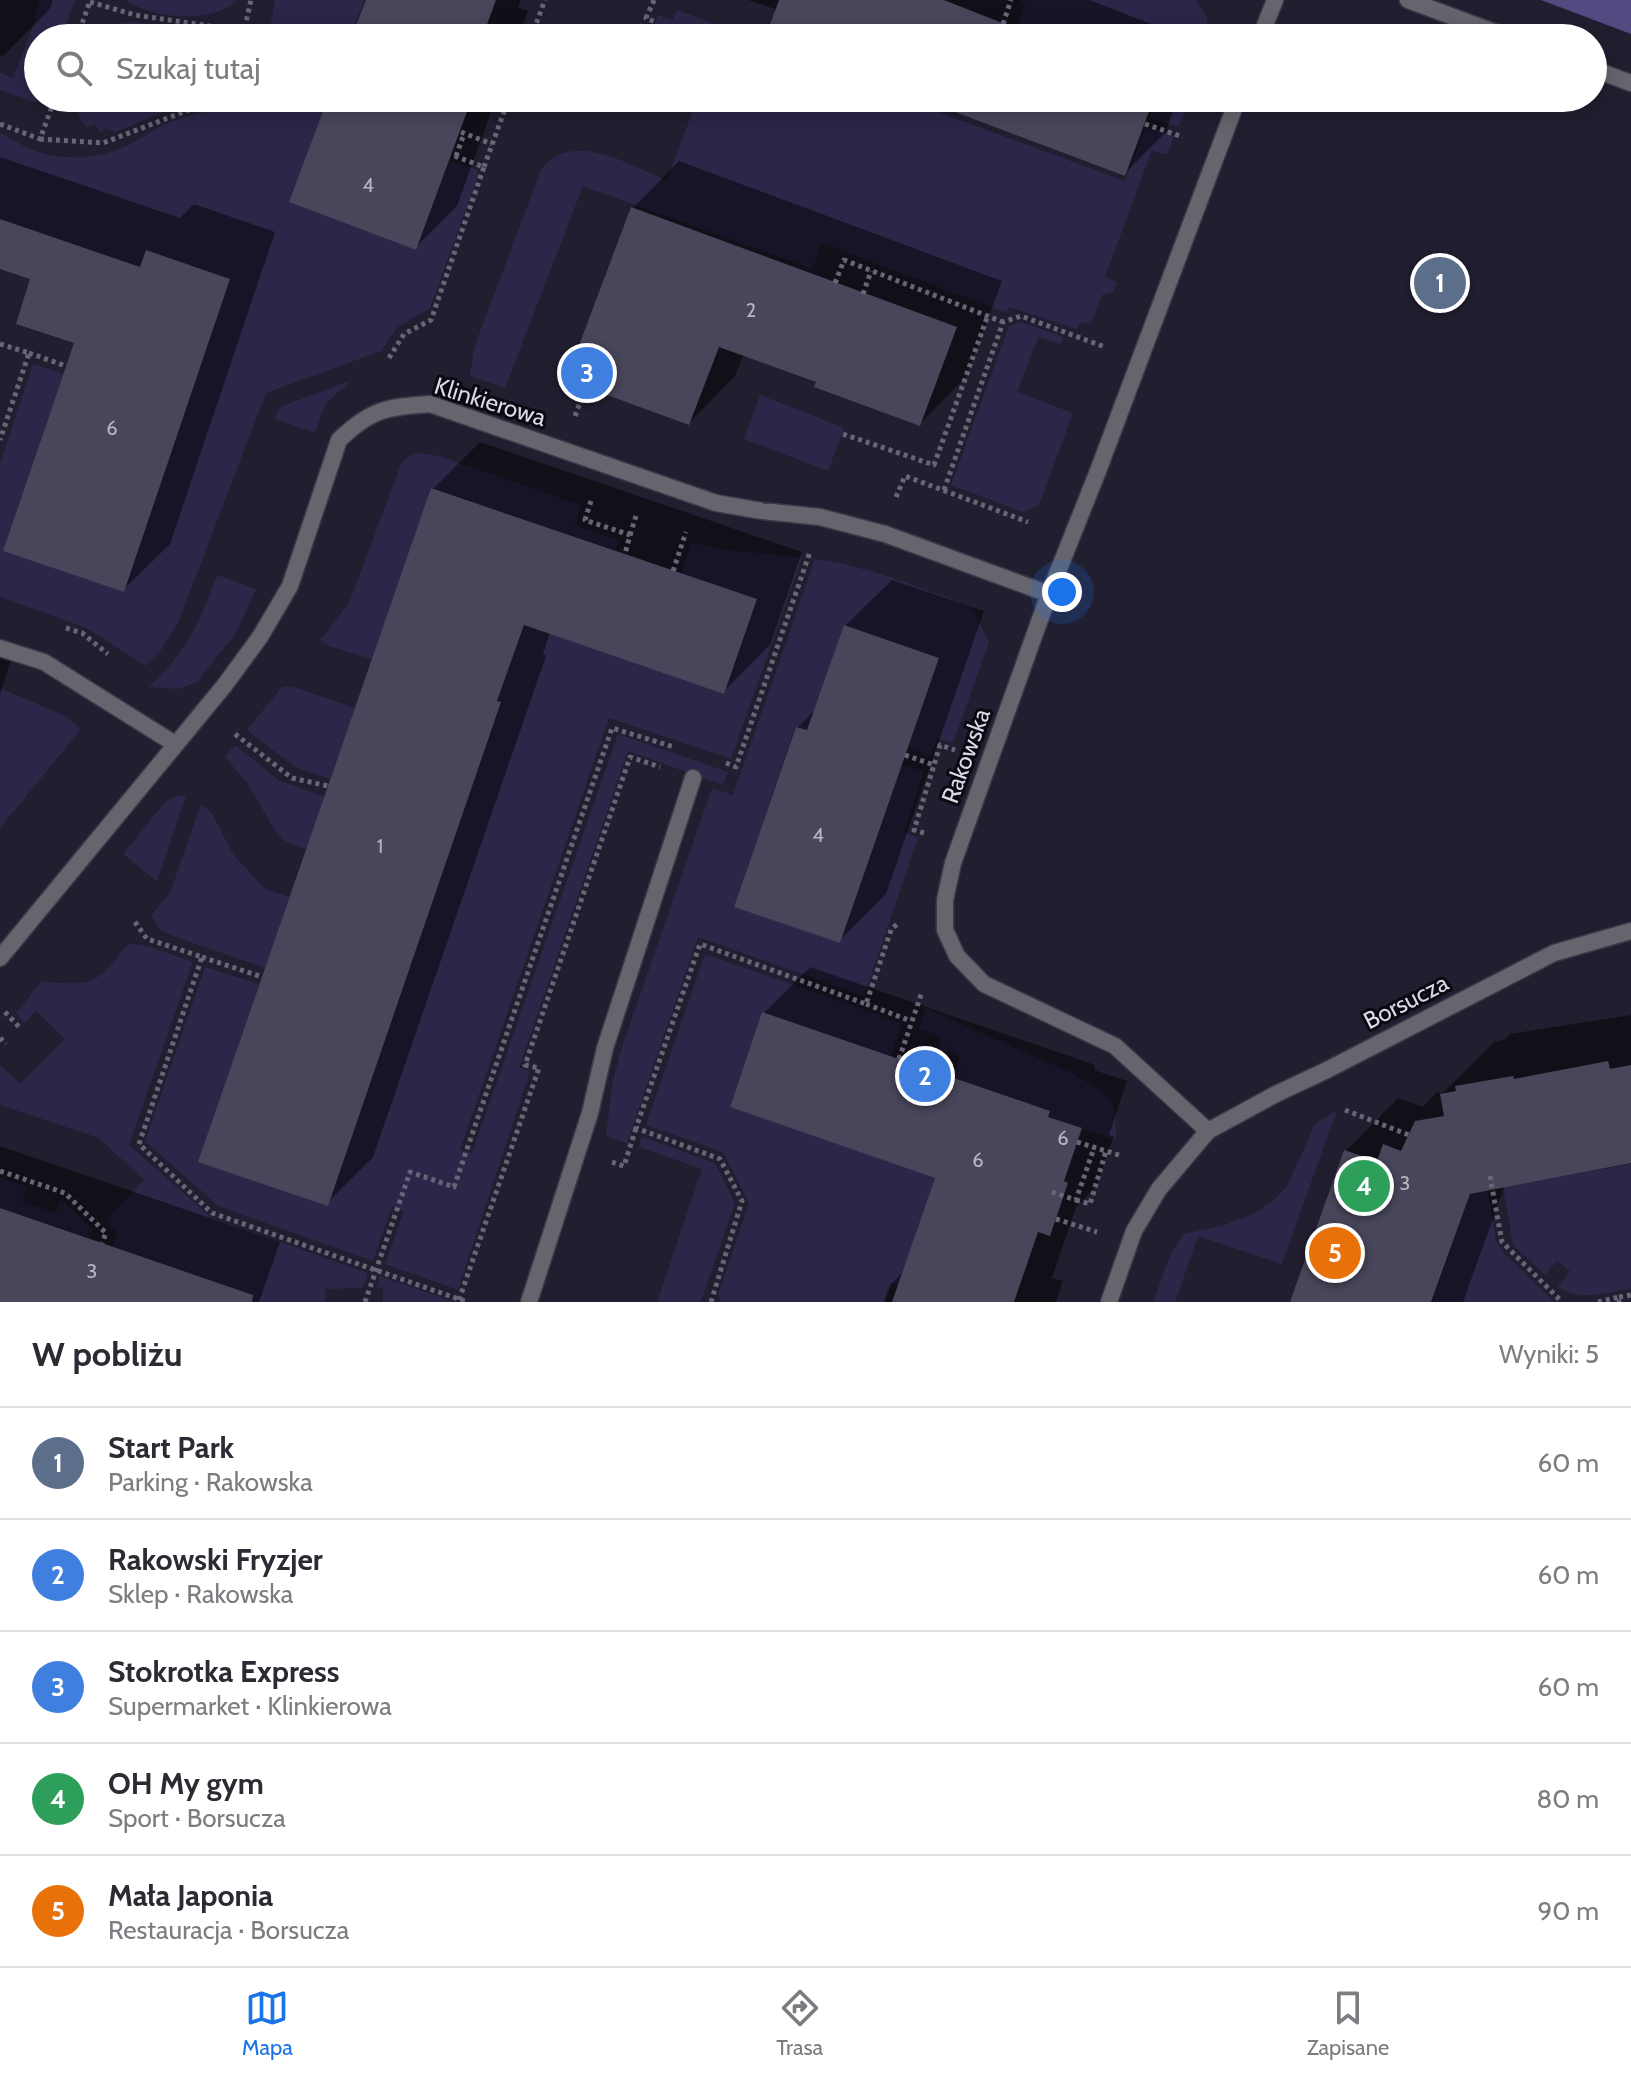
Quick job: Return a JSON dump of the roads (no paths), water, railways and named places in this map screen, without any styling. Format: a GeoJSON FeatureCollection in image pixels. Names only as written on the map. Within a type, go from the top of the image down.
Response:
{"type":"FeatureCollection","features":[{"type":"Feature","properties":{"kind":"street"},"geometry":{"type":"LineString","coordinates":[[1266,24],[1275,0]]}},
{"type":"Feature","properties":{"kind":"street"},"geometry":{"type":"LineString","coordinates":[[1408,0],[1472,24]]}},
{"type":"Feature","properties":{"kind":"street"},"geometry":{"type":"LineString","coordinates":[[1607,74],[1631,83]]}},
{"type":"Feature","properties":{"kind":"street","name":"Rakowska"},"geometry":{"type":"LineString","coordinates":[[1208,1131],[1115,1046],[984,984],[957,956],[945,930],[945,900],[953,863],[1049,594],[1233,112]]}},
{"type":"Feature","properties":{"kind":"street","name":"Klinkierowa"},"geometry":{"type":"LineString","coordinates":[[0,958],[251,649],[290,586],[339,440],[353,426],[387,407],[430,404],[716,503],[820,517],[872,531],[1049,594]]}},
{"type":"Feature","properties":{"kind":"street"},"geometry":{"type":"LineString","coordinates":[[0,648],[44,662],[175,744]]}},
{"type":"Feature","properties":{"kind":"street"},"geometry":{"type":"LineString","coordinates":[[529,1302],[590,1113],[605,1048],[693,778]]}},
{"type":"Feature","properties":{"kind":"street","name":"Borsucza"},"geometry":{"type":"LineString","coordinates":[[1208,1131],[1554,953],[1631,931]]}},
{"type":"Feature","properties":{"kind":"street"},"geometry":{"type":"LineString","coordinates":[[1109,1302],[1140,1220],[1159,1189],[1208,1131]]}},
{"type":"Feature","properties":{"kind":"place","name":"Start Park"},"geometry":{"type":"Point","coordinates":[1440,283]}},
{"type":"Feature","properties":{"kind":"place","name":"Stokrotka Express"},"geometry":{"type":"Point","coordinates":[587,373]}},
{"type":"Feature","properties":{"kind":"place","name":"Rakowski Fryzjer"},"geometry":{"type":"Point","coordinates":[925,1076]}},
{"type":"Feature","properties":{"kind":"place","name":"OH My gym"},"geometry":{"type":"Point","coordinates":[1364,1186]}},
{"type":"Feature","properties":{"kind":"place","name":"Mała Japonia"},"geometry":{"type":"Point","coordinates":[1335,1253]}}]}
